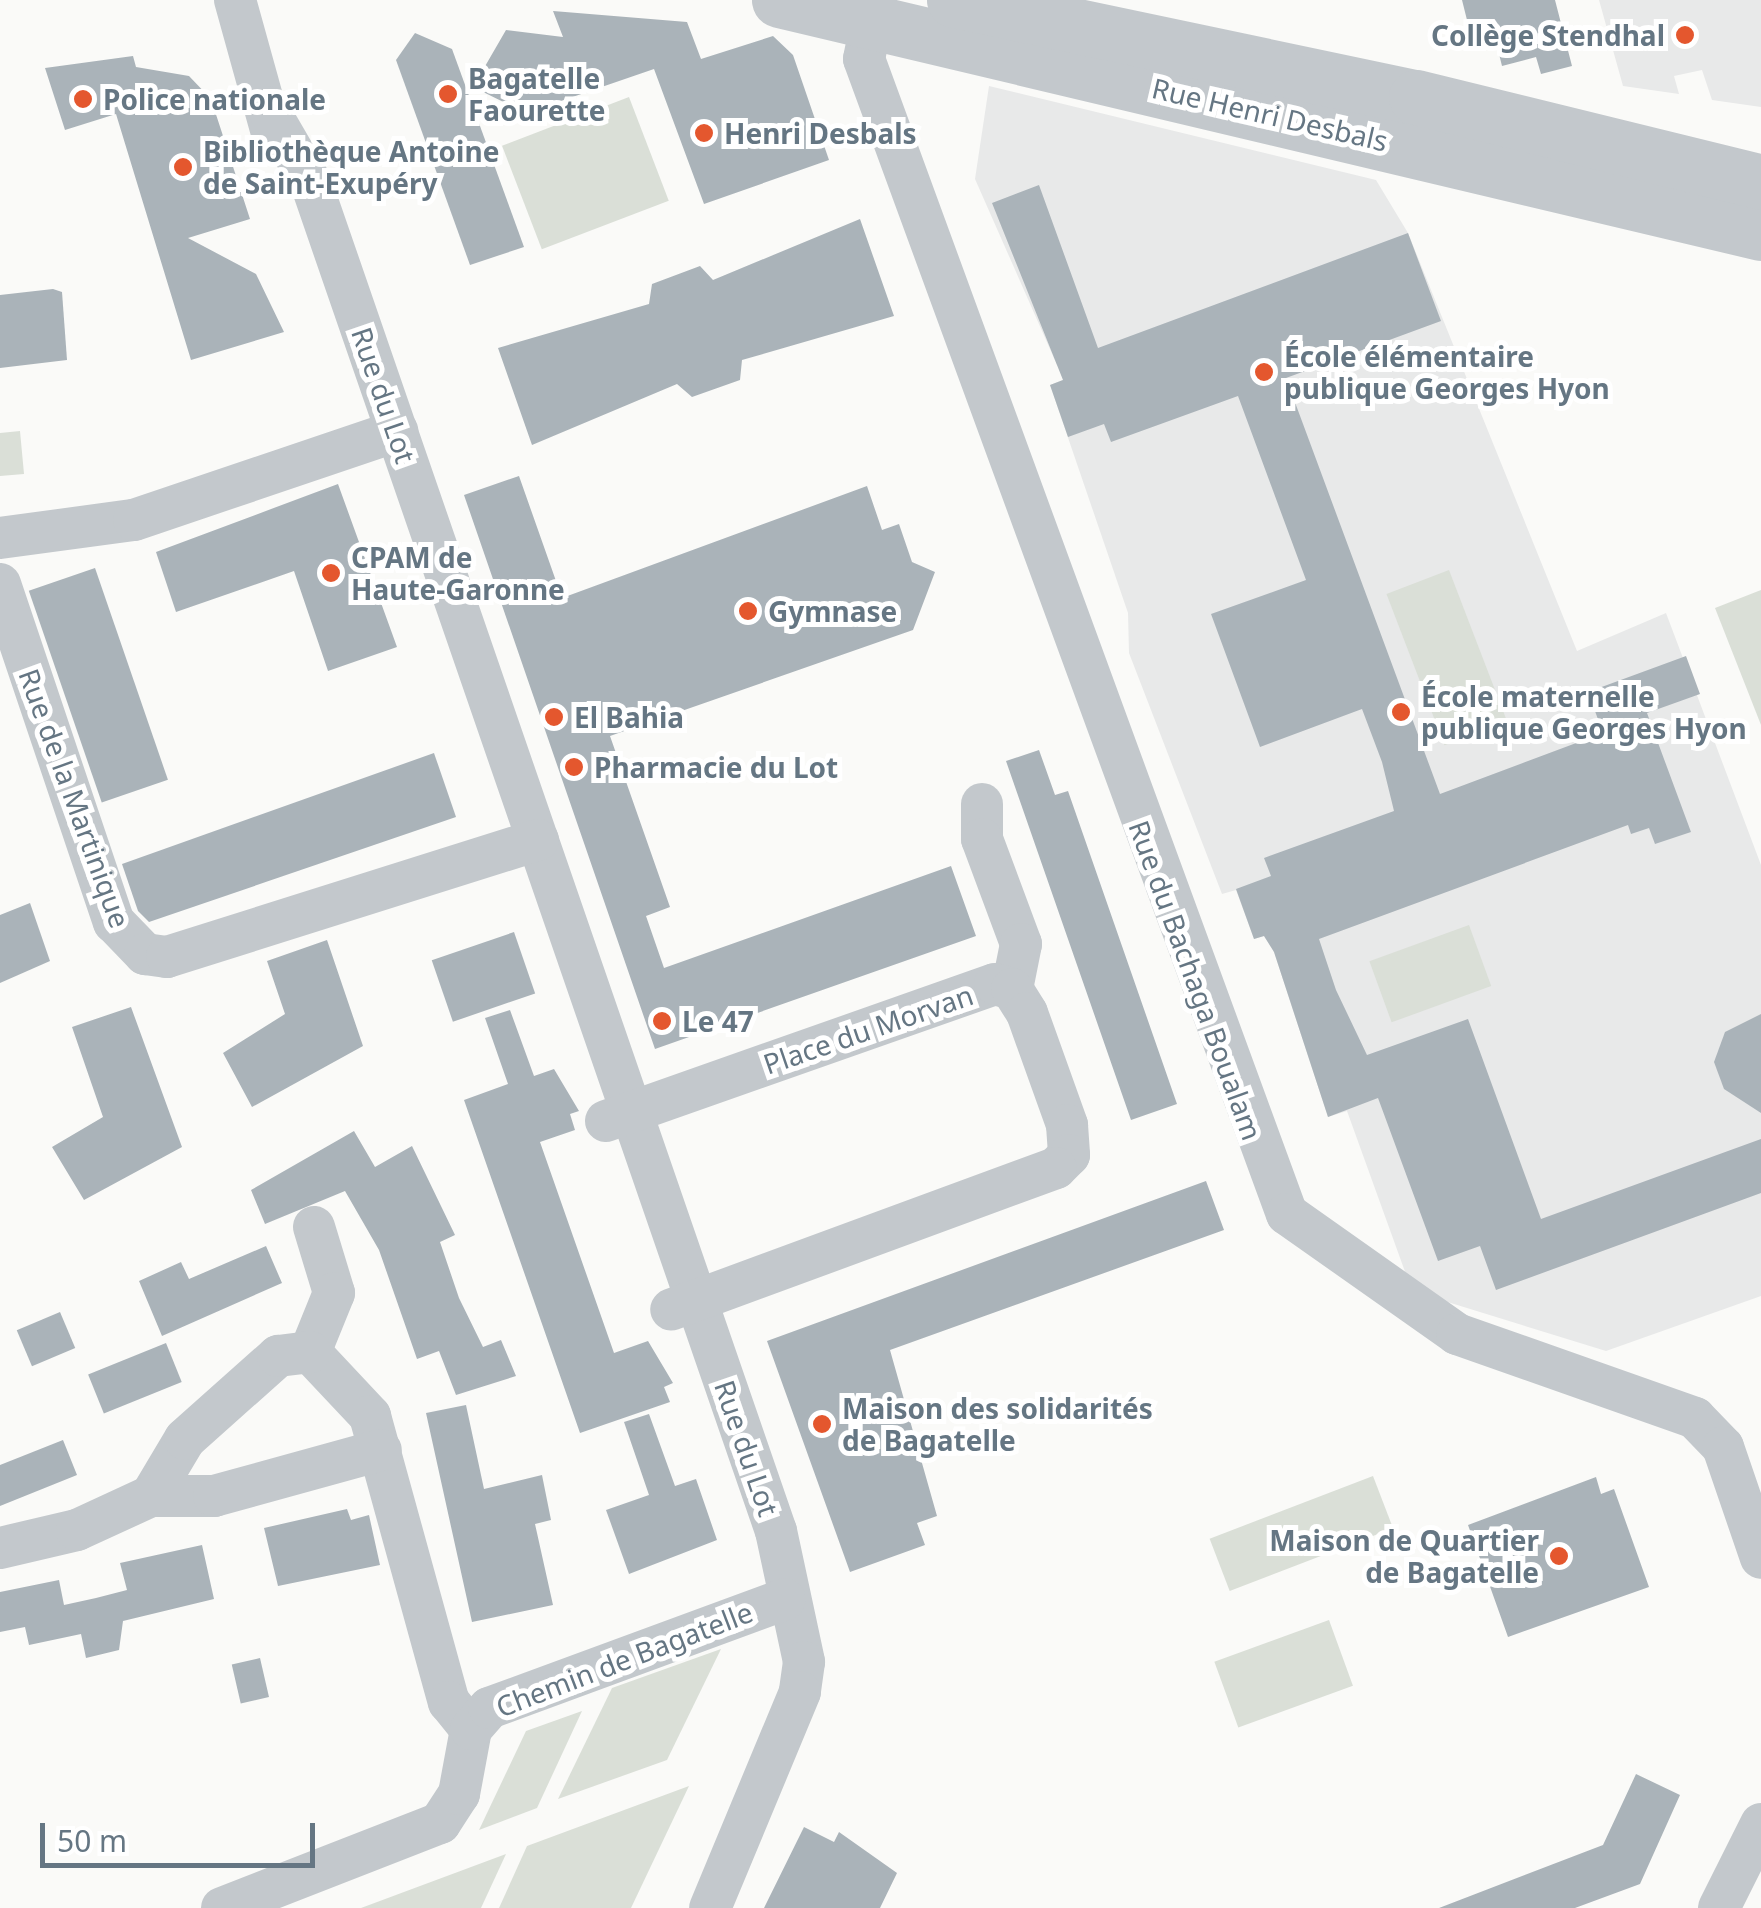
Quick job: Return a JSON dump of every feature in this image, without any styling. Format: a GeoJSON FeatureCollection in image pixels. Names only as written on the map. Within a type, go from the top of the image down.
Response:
{"type":"FeatureCollection","features":[{"type":"Feature","properties":{"kind":"street","name":"Rue du Lot"},"geometry":{"type":"LineString","coordinates":[[235,0],[267,108],[301,155],[384,436],[683,1305],[776,1531],[785,1600],[804,1662],[800,1692],[767,1767],[754,1819],[710,1908]]}},
{"type":"Feature","properties":{"kind":"street","name":"Rue Henri Desbals"},"geometry":{"type":"LineString","coordinates":[[779,0],[874,6],[1761,233]]}},
{"type":"Feature","properties":{"kind":"street","name":"Rue Henri Desbals"},"geometry":{"type":"LineString","coordinates":[[954,0],[1416,96],[1761,182]]}},
{"type":"Feature","properties":{"kind":"street","name":"Rue du Bachaga Boualam"},"geometry":{"type":"LineString","coordinates":[[874,6],[864,59],[1287,1214],[1457,1334],[1695,1418],[1723,1447],[1761,1558]]}},
{"type":"Feature","properties":{"kind":"street"},"geometry":{"type":"LineString","coordinates":[[0,538],[134,520],[384,436]]}},
{"type":"Feature","properties":{"kind":"street","name":"Rue de la Martinique"},"geometry":{"type":"LineString","coordinates":[[0,584],[114,922],[145,954],[167,958],[525,846]]}},
{"type":"Feature","properties":{"kind":"street"},"geometry":{"type":"LineString","coordinates":[[982,804],[982,839],[1021,944],[1012,990]]}},
{"type":"Feature","properties":{"kind":"street","name":"Place du Morvan"},"geometry":{"type":"LineString","coordinates":[[618,1116],[995,984],[1012,990],[1067,1126],[1070,1156],[985,1196],[683,1305]]}},
{"type":"Feature","properties":{"kind":"street"},"geometry":{"type":"LineString","coordinates":[[150,1496],[185,1439],[278,1356],[310,1352],[334,1293],[314,1227]]}},
{"type":"Feature","properties":{"kind":"street","name":"Chemin de Bagatelle"},"geometry":{"type":"LineString","coordinates":[[310,1352],[370,1416],[443,1677],[471,1728],[489,1708],[785,1600]]}},
{"type":"Feature","properties":{"kind":"street"},"geometry":{"type":"LineString","coordinates":[[0,1548],[76,1530],[150,1496],[214,1496],[381,1450]]}},
{"type":"Feature","properties":{"kind":"street"},"geometry":{"type":"LineString","coordinates":[[222,1908],[440,1823],[459,1794],[471,1728]]}},
{"type":"Feature","properties":{"kind":"street","name":"Rue du Lot"},"geometry":{"type":"LineString","coordinates":[[683,1908],[730,1808],[767,1767]]}},
{"type":"Feature","properties":{"kind":"street"},"geometry":{"type":"LineString","coordinates":[[1720,1908],[1761,1824]]}},
{"type":"Feature","properties":{"kind":"shaded area","name":"Collège Stendhal"},"geometry":{"type":"Polygon","coordinates":[[[1599,0],[1761,0],[1761,107],[1712,100],[1702,70],[1674,76],[1679,94],[1623,86],[1599,0]]]}},
{"type":"Feature","properties":{"kind":"shaded area"},"geometry":{"type":"Polygon","coordinates":[[[989,86],[1376,180],[1408,233],[1577,651],[1666,613],[1761,865],[1761,1296],[1606,1351],[1412,1291],[1347,1111],[1328,1117],[1274,952],[1264,936],[1254,939],[1236,890],[1222,894],[1129,653],[1128,613],[1050,385],[1068,378],[1064,363],[1057,365],[975,179],[989,86]]]}},
{"type":"Feature","properties":{"kind":"shaded area"},"geometry":{"type":"Polygon","coordinates":[[[629,97],[669,201],[542,249],[502,146],[629,97]]]}},
{"type":"Feature","properties":{"kind":"shaded area"},"geometry":{"type":"Polygon","coordinates":[[[20,431],[24,474],[0,476],[0,433],[20,431]]]}},
{"type":"Feature","properties":{"kind":"shaded area"},"geometry":{"type":"Polygon","coordinates":[[[1449,570],[1507,721],[1445,745],[1386,594],[1449,570]]]}},
{"type":"Feature","properties":{"kind":"shaded area"},"geometry":{"type":"Polygon","coordinates":[[[1761,590],[1761,725],[1715,608],[1761,590]]]}},
{"type":"Feature","properties":{"kind":"shaded area"},"geometry":{"type":"Polygon","coordinates":[[[1469,925],[1491,986],[1392,1022],[1369,961],[1469,925]]]}},
{"type":"Feature","properties":{"kind":"shaded area"},"geometry":{"type":"Polygon","coordinates":[[[1373,1476],[1393,1528],[1230,1591],[1210,1539],[1373,1476]]]}},
{"type":"Feature","properties":{"kind":"shaded area"},"geometry":{"type":"Polygon","coordinates":[[[1329,1620],[1353,1686],[1238,1728],[1214,1662],[1329,1620]]]}},
{"type":"Feature","properties":{"kind":"shaded area"},"geometry":{"type":"Polygon","coordinates":[[[721,1649],[667,1760],[558,1799],[612,1688],[721,1649]]]}},
{"type":"Feature","properties":{"kind":"shaded area"},"geometry":{"type":"Polygon","coordinates":[[[582,1711],[537,1808],[479,1830],[526,1731],[582,1711]]]}},
{"type":"Feature","properties":{"kind":"shaded area"},"geometry":{"type":"Polygon","coordinates":[[[689,1786],[631,1908],[499,1908],[527,1846],[689,1786]]]}},
{"type":"Feature","properties":{"kind":"shaded area"},"geometry":{"type":"Polygon","coordinates":[[[506,1854],[481,1908],[361,1908],[506,1854]]]}},
{"type":"Feature","properties":{"kind":"building"},"geometry":{"type":"Polygon","coordinates":[[[1462,0],[1555,0],[1572,66],[1541,74],[1536,57],[1502,66],[1495,38],[1473,44],[1462,0]]]}},
{"type":"Feature","properties":{"kind":"building"},"geometry":{"type":"Polygon","coordinates":[[[553,11],[687,22],[701,59],[773,36],[793,55],[829,160],[704,204],[654,69],[526,113],[473,87],[506,30],[563,37],[553,11]]]}},
{"type":"Feature","properties":{"kind":"building"},"geometry":{"type":"Polygon","coordinates":[[[415,33],[452,49],[524,247],[470,265],[396,60],[415,33]]]}},
{"type":"Feature","properties":{"kind":"building"},"geometry":{"type":"Polygon","coordinates":[[[133,56],[136,67],[189,76],[211,99],[250,219],[188,238],[256,274],[284,332],[191,360],[116,114],[65,130],[45,68],[133,56]]]}},
{"type":"Feature","properties":{"kind":"building"},"geometry":{"type":"Polygon","coordinates":[[[1039,185],[1098,348],[1408,233],[1441,321],[1286,378],[1440,794],[1603,733],[1588,692],[1686,656],[1700,694],[1647,713],[1691,832],[1655,844],[1649,828],[1631,834],[1628,825],[1319,939],[1336,990],[1367,1055],[1468,1019],[1541,1219],[1761,1139],[1761,1193],[1496,1290],[1480,1246],[1438,1261],[1378,1098],[1328,1117],[1274,952],[1264,936],[1254,939],[1236,889],[1271,876],[1264,858],[1394,811],[1382,762],[1362,709],[1260,747],[1211,614],[1306,580],[1238,396],[1111,442],[1104,424],[1068,437],[1050,385],[1063,380],[992,203],[1039,185]]]}},
{"type":"Feature","properties":{"kind":"building"},"geometry":{"type":"Polygon","coordinates":[[[860,219],[894,316],[742,360],[740,380],[692,397],[677,384],[532,445],[498,348],[649,304],[652,284],[700,266],[713,280],[860,219]]]}},
{"type":"Feature","properties":{"kind":"building"},"geometry":{"type":"Polygon","coordinates":[[[53,289],[62,292],[67,360],[0,368],[0,295],[53,289]]]}},
{"type":"Feature","properties":{"kind":"building"},"geometry":{"type":"Polygon","coordinates":[[[519,476],[562,598],[867,486],[882,530],[899,524],[912,562],[935,572],[913,630],[610,736],[670,907],[646,916],[664,968],[951,866],[976,936],[655,1049],[464,495],[519,476]]]}},
{"type":"Feature","properties":{"kind":"building","name":"CPAM de Haute-Garonne"},"geometry":{"type":"Polygon","coordinates":[[[338,484],[397,647],[328,671],[294,571],[176,612],[156,552],[338,484]]]}},
{"type":"Feature","properties":{"kind":"building"},"geometry":{"type":"Polygon","coordinates":[[[95,568],[168,780],[102,803],[29,591],[95,568]]]}},
{"type":"Feature","properties":{"kind":"building"},"geometry":{"type":"Polygon","coordinates":[[[1039,750],[1055,795],[1068,791],[1177,1104],[1131,1120],[1006,761],[1039,750]]]}},
{"type":"Feature","properties":{"kind":"building"},"geometry":{"type":"Polygon","coordinates":[[[434,753],[456,817],[149,922],[138,911],[122,864],[434,753]]]}},
{"type":"Feature","properties":{"kind":"building"},"geometry":{"type":"Polygon","coordinates":[[[30,903],[50,961],[0,983],[0,915],[30,903]]]}},
{"type":"Feature","properties":{"kind":"building"},"geometry":{"type":"Polygon","coordinates":[[[514,932],[535,993],[453,1022],[432,960],[514,932]]]}},
{"type":"Feature","properties":{"kind":"building"},"geometry":{"type":"Polygon","coordinates":[[[327,940],[363,1046],[252,1107],[223,1053],[285,1014],[267,961],[327,940]]]}},
{"type":"Feature","properties":{"kind":"building"},"geometry":{"type":"Polygon","coordinates":[[[131,1007],[182,1147],[84,1200],[52,1147],[103,1117],[72,1027],[131,1007]]]}},
{"type":"Feature","properties":{"kind":"building"},"geometry":{"type":"Polygon","coordinates":[[[510,1010],[534,1076],[554,1069],[579,1111],[570,1114],[575,1130],[540,1142],[614,1353],[648,1341],[673,1383],[664,1387],[670,1402],[580,1433],[464,1100],[508,1084],[485,1018],[510,1010]]]}},
{"type":"Feature","properties":{"kind":"building"},"geometry":{"type":"Polygon","coordinates":[[[1761,1014],[1761,1113],[1724,1089],[1714,1062],[1725,1032],[1761,1014]]]}},
{"type":"Feature","properties":{"kind":"building"},"geometry":{"type":"Polygon","coordinates":[[[354,1131],[375,1167],[412,1146],[455,1235],[440,1242],[459,1298],[483,1347],[501,1340],[516,1376],[456,1395],[439,1351],[417,1359],[379,1250],[345,1191],[265,1224],[251,1190],[354,1131]]]}},
{"type":"Feature","properties":{"kind":"building"},"geometry":{"type":"Polygon","coordinates":[[[1206,1181],[1224,1230],[890,1350],[937,1516],[917,1523],[925,1545],[850,1572],[767,1341],[1206,1181]]]}},
{"type":"Feature","properties":{"kind":"building"},"geometry":{"type":"Polygon","coordinates":[[[266,1246],[282,1283],[162,1336],[139,1281],[181,1262],[189,1279],[266,1246]]]}},
{"type":"Feature","properties":{"kind":"building"},"geometry":{"type":"Polygon","coordinates":[[[60,1312],[75,1348],[32,1366],[17,1330],[60,1312]]]}},
{"type":"Feature","properties":{"kind":"building"},"geometry":{"type":"Polygon","coordinates":[[[166,1343],[182,1382],[104,1413],[88,1374],[166,1343]]]}},
{"type":"Feature","properties":{"kind":"building"},"geometry":{"type":"Polygon","coordinates":[[[466,1405],[484,1489],[542,1475],[551,1520],[535,1524],[553,1605],[472,1622],[426,1413],[466,1405]]]}},
{"type":"Feature","properties":{"kind":"building"},"geometry":{"type":"Polygon","coordinates":[[[649,1414],[675,1486],[696,1479],[717,1540],[629,1574],[606,1510],[649,1495],[624,1422],[649,1414]]]}},
{"type":"Feature","properties":{"kind":"building"},"geometry":{"type":"Polygon","coordinates":[[[63,1440],[77,1475],[0,1506],[0,1465],[63,1440]]]}},
{"type":"Feature","properties":{"kind":"building","name":"Maison de Quartier de Bagatelle"},"geometry":{"type":"Polygon","coordinates":[[[1596,1477],[1601,1494],[1614,1489],[1649,1587],[1508,1637],[1468,1525],[1596,1477]]]}},
{"type":"Feature","properties":{"kind":"building"},"geometry":{"type":"Polygon","coordinates":[[[347,1509],[351,1520],[369,1515],[380,1565],[278,1586],[264,1528],[347,1509]]]}},
{"type":"Feature","properties":{"kind":"building"},"geometry":{"type":"Polygon","coordinates":[[[202,1545],[214,1599],[123,1621],[119,1650],[86,1658],[81,1634],[29,1645],[25,1627],[0,1632],[0,1592],[59,1580],[64,1605],[96,1598],[127,1590],[120,1563],[202,1545]]]}},
{"type":"Feature","properties":{"kind":"building"},"geometry":{"type":"Polygon","coordinates":[[[260,1658],[269,1697],[241,1703],[232,1665],[260,1658]]]}},
{"type":"Feature","properties":{"kind":"building"},"geometry":{"type":"Polygon","coordinates":[[[1636,1774],[1680,1795],[1640,1884],[1575,1908],[1439,1908],[1603,1845],[1636,1774]]]}},
{"type":"Feature","properties":{"kind":"building"},"geometry":{"type":"Polygon","coordinates":[[[804,1827],[834,1842],[839,1832],[897,1873],[880,1908],[764,1908],[804,1827]]]}},
{"type":"Feature","properties":{"kind":"place","name":"Collège Stendhal"},"geometry":{"type":"Point","coordinates":[1685,35]}},
{"type":"Feature","properties":{"kind":"place","name":"Bagatelle Faourette"},"geometry":{"type":"Point","coordinates":[448,94]}},
{"type":"Feature","properties":{"kind":"place","name":"Police nationale"},"geometry":{"type":"Point","coordinates":[83,99]}},
{"type":"Feature","properties":{"kind":"place","name":"Henri Desbals"},"geometry":{"type":"Point","coordinates":[704,133]}},
{"type":"Feature","properties":{"kind":"place","name":"Bibliothèque Antoine de Saint-Exupéry"},"geometry":{"type":"Point","coordinates":[183,167]}},
{"type":"Feature","properties":{"kind":"place","name":"École élémentaire publique Georges Hyon"},"geometry":{"type":"Point","coordinates":[1264,372]}},
{"type":"Feature","properties":{"kind":"place","name":"CPAM de Haute-Garonne"},"geometry":{"type":"Point","coordinates":[331,573]}},
{"type":"Feature","properties":{"kind":"place","name":"Gymnase"},"geometry":{"type":"Point","coordinates":[748,611]}},
{"type":"Feature","properties":{"kind":"place","name":"École maternelle publique Georges Hyon"},"geometry":{"type":"Point","coordinates":[1401,712]}},
{"type":"Feature","properties":{"kind":"place","name":"El Bahia"},"geometry":{"type":"Point","coordinates":[554,717]}},
{"type":"Feature","properties":{"kind":"place","name":"Pharmacie du Lot"},"geometry":{"type":"Point","coordinates":[574,767]}},
{"type":"Feature","properties":{"kind":"place","name":"Le 47"},"geometry":{"type":"Point","coordinates":[662,1021]}},
{"type":"Feature","properties":{"kind":"place","name":"Maison des solidarités de Bagatelle"},"geometry":{"type":"Point","coordinates":[822,1424]}},
{"type":"Feature","properties":{"kind":"place","name":"Maison de Quartier de Bagatelle"},"geometry":{"type":"Point","coordinates":[1559,1556]}}]}
